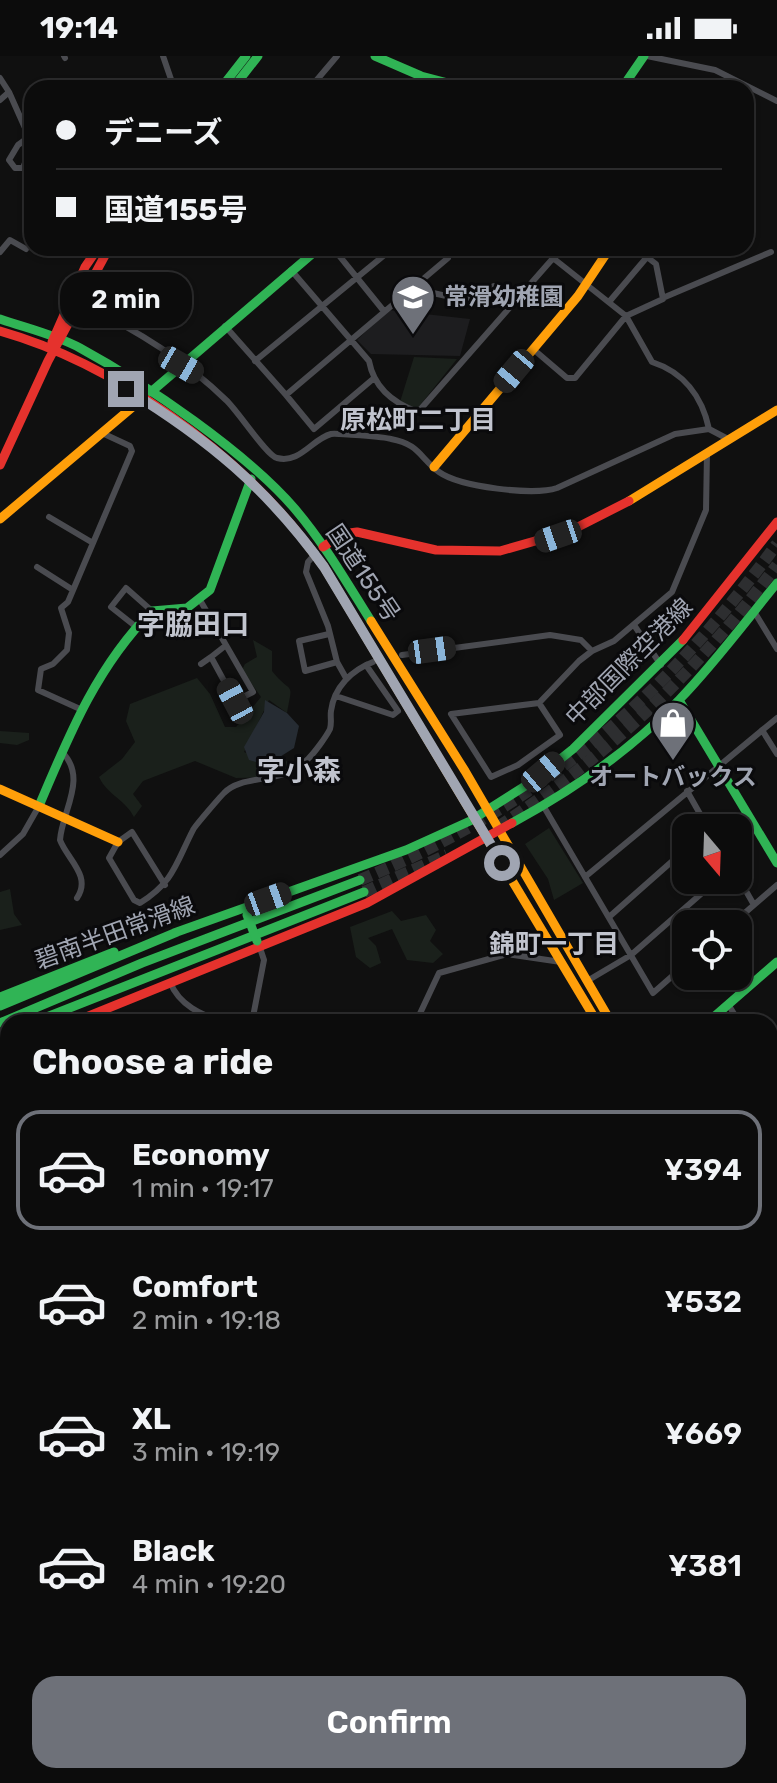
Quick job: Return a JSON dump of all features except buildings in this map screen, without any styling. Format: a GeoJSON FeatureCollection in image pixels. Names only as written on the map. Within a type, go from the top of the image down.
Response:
{"type":"FeatureCollection","features":[{"type":"Feature","properties":{"kind":"main road"},"geometry":{"type":"LineString","coordinates":[[227,80],[246,56]]}},
{"type":"Feature","properties":{"kind":"main road"},"geometry":{"type":"LineString","coordinates":[[239,80],[258,56]]}},
{"type":"Feature","properties":{"kind":"main road"},"geometry":{"type":"LineString","coordinates":[[375,56],[433,80]]}},
{"type":"Feature","properties":{"kind":"main road"},"geometry":{"type":"LineString","coordinates":[[628,80],[646,56]]}},
{"type":"Feature","properties":{"kind":"main road"},"geometry":{"type":"LineString","coordinates":[[0,465],[94,256]]}},
{"type":"Feature","properties":{"kind":"main road"},"geometry":{"type":"LineString","coordinates":[[58,338],[105,256]]}},
{"type":"Feature","properties":{"kind":"main road"},"geometry":{"type":"LineString","coordinates":[[0,519],[309,256]]}},
{"type":"Feature","properties":{"kind":"main road"},"geometry":{"type":"LineString","coordinates":[[434,467],[587,284],[605,256]]}},
{"type":"Feature","properties":{"kind":"main road"},"geometry":{"type":"LineString","coordinates":[[0,319],[58,338],[112,374]]}},
{"type":"Feature","properties":{"kind":"main road"},"geometry":{"type":"LineString","coordinates":[[0,331],[112,374]]}},
{"type":"Feature","properties":{"kind":"main road","name":"国道155号"},"geometry":{"type":"LineString","coordinates":[[112,374],[146,395],[254,474],[295,509],[592,1014]]}},
{"type":"Feature","properties":{"kind":"main road"},"geometry":{"type":"LineString","coordinates":[[319,550],[338,536],[353,531],[420,547],[460,551],[500,551],[538,543],[594,520],[777,410]]}},
{"type":"Feature","properties":{"kind":"main road"},"geometry":{"type":"LineString","coordinates":[[39,806],[80,709],[104,668],[135,626],[152,611],[177,610],[200,600],[210,590],[254,474]]}},
{"type":"Feature","properties":{"kind":"main road","name":"中部国際空港線"},"geometry":{"type":"LineString","coordinates":[[489,811],[563,755],[661,665],[723,594],[777,522]]}},
{"type":"Feature","properties":{"kind":"main road","name":"国道155号"},"geometry":{"type":"LineString","coordinates":[[319,550],[489,811],[606,1014]]}},
{"type":"Feature","properties":{"kind":"main road"},"geometry":{"type":"LineString","coordinates":[[93,1014],[258,944],[367,903],[544,807],[595,774],[679,700],[777,583]]}},
{"type":"Feature","properties":{"kind":"main road"},"geometry":{"type":"LineString","coordinates":[[679,700],[777,863]]}},
{"type":"Feature","properties":{"kind":"main road"},"geometry":{"type":"LineString","coordinates":[[0,789],[118,842]]}},
{"type":"Feature","properties":{"kind":"main road","name":"碧南半田常滑線"},"geometry":{"type":"LineString","coordinates":[[0,997],[177,932],[245,911],[415,847],[489,811]]}},
{"type":"Feature","properties":{"kind":"main road"},"geometry":{"type":"LineString","coordinates":[[22,1014],[156,958],[360,880]]}},
{"type":"Feature","properties":{"kind":"main road"},"geometry":{"type":"LineString","coordinates":[[53,1014],[189,958],[364,892]]}},
{"type":"Feature","properties":{"kind":"main road"},"geometry":{"type":"LineString","coordinates":[[245,911],[258,944]]}},
{"type":"Feature","properties":{"kind":"main road"},"geometry":{"type":"LineString","coordinates":[[0,1006],[177,932]]}},
{"type":"Feature","properties":{"kind":"main road"},"geometry":{"type":"LineString","coordinates":[[717,1014],[777,962]]}},
{"type":"Feature","properties":{"kind":"street"},"geometry":{"type":"LineString","coordinates":[[163,56],[171,80]]}},
{"type":"Feature","properties":{"kind":"street"},"geometry":{"type":"LineString","coordinates":[[317,80],[337,56]]}},
{"type":"Feature","properties":{"kind":"street"},"geometry":{"type":"LineString","coordinates":[[646,56],[715,70],[737,80]]}},
{"type":"Feature","properties":{"kind":"street"},"geometry":{"type":"LineString","coordinates":[[0,78],[24,126]]}},
{"type":"Feature","properties":{"kind":"street"},"geometry":{"type":"LineString","coordinates":[[754,88],[776,98]]}},
{"type":"Feature","properties":{"kind":"street"},"geometry":{"type":"LineString","coordinates":[[0,100],[9,92]]}},
{"type":"Feature","properties":{"kind":"street"},"geometry":{"type":"LineString","coordinates":[[24,141],[9,160],[15,168],[24,166]]}},
{"type":"Feature","properties":{"kind":"street"},"geometry":{"type":"LineString","coordinates":[[0,252],[10,240],[24,248]]}},
{"type":"Feature","properties":{"kind":"street"},"geometry":{"type":"LineString","coordinates":[[533,349],[567,378],[575,378],[626,316],[771,252]]}},
{"type":"Feature","properties":{"kind":"street"},"geometry":{"type":"LineString","coordinates":[[339,256],[383,310]]}},
{"type":"Feature","properties":{"kind":"street"},"geometry":{"type":"LineString","coordinates":[[255,361],[383,256]]}},
{"type":"Feature","properties":{"kind":"street"},"geometry":{"type":"LineString","coordinates":[[609,302],[647,257],[656,264],[665,297]]}},
{"type":"Feature","properties":{"kind":"street"},"geometry":{"type":"LineString","coordinates":[[286,395],[448,258]]}},
{"type":"Feature","properties":{"kind":"street"},"geometry":{"type":"LineString","coordinates":[[291,270],[369,361],[373,379],[399,405],[418,412],[553,258],[626,316],[642,351],[652,362],[674,370],[691,387],[709,429]]}},
{"type":"Feature","properties":{"kind":"street"},"geometry":{"type":"LineString","coordinates":[[411,288],[464,300],[494,286],[514,299]]}},
{"type":"Feature","properties":{"kind":"street"},"geometry":{"type":"LineString","coordinates":[[80,303],[122,323],[206,380],[243,416],[267,453],[278,459],[297,456],[331,434],[391,438],[423,451],[434,467],[456,479],[503,489],[548,491],[675,434],[709,429],[728,439]]}},
{"type":"Feature","properties":{"kind":"street"},"geometry":{"type":"LineString","coordinates":[[225,326],[314,429],[373,379]]}},
{"type":"Feature","properties":{"kind":"street"},"geometry":{"type":"LineString","coordinates":[[80,709],[38,690],[37,679],[41,669],[67,650],[69,633],[61,608],[73,590],[132,451],[130,446],[102,433]]}},
{"type":"Feature","properties":{"kind":"street"},"geometry":{"type":"LineString","coordinates":[[254,474],[267,453]]}},
{"type":"Feature","properties":{"kind":"street"},"geometry":{"type":"LineString","coordinates":[[539,703],[560,735],[518,765],[491,777],[451,714],[539,703],[592,651],[614,641],[672,592],[706,510],[707,453]]}},
{"type":"Feature","properties":{"kind":"street"},"geometry":{"type":"LineString","coordinates":[[49,517],[93,543]]}},
{"type":"Feature","properties":{"kind":"street"},"geometry":{"type":"LineString","coordinates":[[319,550],[308,562],[306,572],[337,662],[346,678]]}},
{"type":"Feature","properties":{"kind":"street"},"geometry":{"type":"LineString","coordinates":[[37,567],[73,590]]}},
{"type":"Feature","properties":{"kind":"street"},"geometry":{"type":"LineString","coordinates":[[135,626],[111,607],[126,588],[152,611]]}},
{"type":"Feature","properties":{"kind":"street"},"geometry":{"type":"LineString","coordinates":[[200,600],[253,692],[235,701],[211,657]]}},
{"type":"Feature","properties":{"kind":"street"},"geometry":{"type":"LineString","coordinates":[[755,613],[777,649]]}},
{"type":"Feature","properties":{"kind":"street"},"geometry":{"type":"LineString","coordinates":[[634,625],[661,665]]}},
{"type":"Feature","properties":{"kind":"street"},"geometry":{"type":"LineString","coordinates":[[329,634],[299,641],[305,671],[337,662]]}},
{"type":"Feature","properties":{"kind":"street"},"geometry":{"type":"LineString","coordinates":[[402,655],[550,635],[581,640],[592,651]]}},
{"type":"Feature","properties":{"kind":"street"},"geometry":{"type":"LineString","coordinates":[[201,664],[225,646]]}},
{"type":"Feature","properties":{"kind":"street"},"geometry":{"type":"LineString","coordinates":[[165,885],[132,832],[118,842],[109,858],[134,900],[140,903],[165,885],[181,862],[193,830],[223,793],[250,781],[271,780],[309,758],[332,724],[336,696],[346,678],[370,663],[398,711],[393,715],[336,696]]}},
{"type":"Feature","properties":{"kind":"street"},"geometry":{"type":"LineString","coordinates":[[585,877],[777,718]]}},
{"type":"Feature","properties":{"kind":"street"},"geometry":{"type":"LineString","coordinates":[[762,730],[777,753]]}},
{"type":"Feature","properties":{"kind":"street"},"geometry":{"type":"LineString","coordinates":[[62,752],[74,775],[60,840],[77,867],[82,884],[77,898]]}},
{"type":"Feature","properties":{"kind":"street"},"geometry":{"type":"LineString","coordinates":[[687,791],[700,814]]}},
{"type":"Feature","properties":{"kind":"street"},"geometry":{"type":"LineString","coordinates":[[0,855],[23,834],[39,806]]}},
{"type":"Feature","properties":{"kind":"street"},"geometry":{"type":"LineString","coordinates":[[544,807],[653,993],[672,976]]}},
{"type":"Feature","properties":{"kind":"street"},"geometry":{"type":"LineString","coordinates":[[609,917],[672,861]]}},
{"type":"Feature","properties":{"kind":"street"},"geometry":{"type":"LineString","coordinates":[[748,910],[777,885]]}},
{"type":"Feature","properties":{"kind":"street"},"geometry":{"type":"LineString","coordinates":[[587,981],[631,955],[701,894]]}},
{"type":"Feature","properties":{"kind":"street"},"geometry":{"type":"LineString","coordinates":[[748,894],[754,905]]}},
{"type":"Feature","properties":{"kind":"street"},"geometry":{"type":"LineString","coordinates":[[254,1014],[264,960],[258,944]]}},
{"type":"Feature","properties":{"kind":"street"},"geometry":{"type":"LineString","coordinates":[[420,1014],[439,973],[507,954],[561,962]]}},
{"type":"Feature","properties":{"kind":"street"},"geometry":{"type":"LineString","coordinates":[[170,982],[175,994],[190,1007],[206,1014]]}},
{"type":"Feature","properties":{"kind":"street"},"geometry":{"type":"LineString","coordinates":[[728,1004],[734,1014]]}},
{"type":"Feature","properties":{"kind":"shaded area","name":"常滑幼稚園"},"geometry":{"type":"Polygon","coordinates":[[[388,310],[470,319],[460,356],[371,354],[357,340],[388,310]]]}},
{"type":"Feature","properties":{"kind":"shaded area"},"geometry":{"type":"Polygon","coordinates":[[[414,357],[457,359],[417,409],[400,402],[414,357]]]}},
{"type":"Feature","properties":{"kind":"shaded area"},"geometry":{"type":"Polygon","coordinates":[[[253,640],[272,651],[272,671],[290,689],[290,695],[287,713],[269,700],[244,752],[273,764],[283,757],[291,766],[271,777],[236,778],[195,761],[143,781],[133,794],[142,806],[134,817],[99,777],[122,759],[135,742],[126,721],[130,704],[197,678],[210,694],[225,727],[236,727],[261,697],[242,670],[245,664],[257,657],[253,640]]]}},
{"type":"Feature","properties":{"kind":"shaded area"},"geometry":{"type":"Polygon","coordinates":[[[265,700],[287,713],[299,726],[294,748],[267,765],[249,760],[244,747],[264,712],[265,700]]]}},
{"type":"Feature","properties":{"kind":"shaded area"},"geometry":{"type":"Polygon","coordinates":[[[0,731],[29,733],[29,740],[17,745],[0,743],[0,731]]]}},
{"type":"Feature","properties":{"kind":"shaded area"},"geometry":{"type":"Polygon","coordinates":[[[549,828],[583,883],[554,900],[548,879],[525,844],[549,828]]]}},
{"type":"Feature","properties":{"kind":"shaded area"},"geometry":{"type":"Polygon","coordinates":[[[10,889],[14,914],[22,925],[0,930],[0,892],[10,889]]]}},
{"type":"Feature","properties":{"kind":"shaded area"},"geometry":{"type":"Polygon","coordinates":[[[392,911],[401,921],[426,915],[436,930],[430,941],[443,954],[433,963],[407,960],[392,929],[368,938],[376,946],[381,963],[370,968],[356,957],[350,927],[392,911]]]}},
{"type":"Feature","properties":{"kind":"tunnel"},"geometry":{"type":"LineString","coordinates":[[360,880],[485,818],[593,743],[642,700],[688,652],[777,544]]}},
{"type":"Feature","properties":{"kind":"tunnel"},"geometry":{"type":"LineString","coordinates":[[498,827],[578,770],[650,709],[715,641],[777,565]]}},
{"type":"Feature","properties":{"kind":"tunnel"},"geometry":{"type":"LineString","coordinates":[[364,892],[447,855]]}},
{"type":"Feature","properties":{"kind":"traffic: fast"},"geometry":{"type":"LineString","coordinates":[[227,80],[246,56]]}},
{"type":"Feature","properties":{"kind":"traffic: fast"},"geometry":{"type":"LineString","coordinates":[[239,80],[258,56]]}},
{"type":"Feature","properties":{"kind":"traffic: fast"},"geometry":{"type":"LineString","coordinates":[[375,56],[436,80]]}},
{"type":"Feature","properties":{"kind":"traffic: fast"},"geometry":{"type":"LineString","coordinates":[[628,80],[644,56]]}},
{"type":"Feature","properties":{"kind":"traffic: fast"},"geometry":{"type":"LineString","coordinates":[[151,392],[310,256]]}},
{"type":"Feature","properties":{"kind":"traffic: fast"},"geometry":{"type":"LineString","coordinates":[[0,319],[80,348],[135,380],[223,443],[275,487],[306,522],[371,621]]}},
{"type":"Feature","properties":{"kind":"traffic: fast"},"geometry":{"type":"LineString","coordinates":[[39,806],[86,702],[133,632],[152,611],[187,608],[210,590],[251,479]]}},
{"type":"Feature","properties":{"kind":"traffic: fast"},"geometry":{"type":"LineString","coordinates":[[512,823],[600,768],[660,719],[705,672],[777,583]]}},
{"type":"Feature","properties":{"kind":"traffic: fast"},"geometry":{"type":"LineString","coordinates":[[174,933],[406,850],[470,821],[533,781],[573,749],[683,640]]}},
{"type":"Feature","properties":{"kind":"traffic: fast"},"geometry":{"type":"LineString","coordinates":[[679,700],[777,863]]}},
{"type":"Feature","properties":{"kind":"traffic: fast"},"geometry":{"type":"LineString","coordinates":[[21,1014],[142,963],[360,880]]}},
{"type":"Feature","properties":{"kind":"traffic: fast"},"geometry":{"type":"LineString","coordinates":[[54,1014],[364,892]]}},
{"type":"Feature","properties":{"kind":"traffic: fast"},"geometry":{"type":"LineString","coordinates":[[247,915],[257,941]]}},
{"type":"Feature","properties":{"kind":"traffic: fast"},"geometry":{"type":"LineString","coordinates":[[0,1006],[177,932]]}},
{"type":"Feature","properties":{"kind":"traffic: fast"},"geometry":{"type":"LineString","coordinates":[[0,997],[114,952]]}},
{"type":"Feature","properties":{"kind":"traffic: fast"},"geometry":{"type":"LineString","coordinates":[[717,1014],[777,962]]}},
{"type":"Feature","properties":{"kind":"traffic: slow"},"geometry":{"type":"LineString","coordinates":[[434,467],[578,296],[605,256]]}},
{"type":"Feature","properties":{"kind":"traffic: slow"},"geometry":{"type":"LineString","coordinates":[[0,519],[142,399]]}},
{"type":"Feature","properties":{"kind":"traffic: slow"},"geometry":{"type":"LineString","coordinates":[[629,501],[777,410]]}},
{"type":"Feature","properties":{"kind":"traffic: slow"},"geometry":{"type":"LineString","coordinates":[[306,543],[324,567],[592,1014]]}},
{"type":"Feature","properties":{"kind":"traffic: slow"},"geometry":{"type":"LineString","coordinates":[[371,621],[465,771],[606,1014]]}},
{"type":"Feature","properties":{"kind":"traffic: slow"},"geometry":{"type":"LineString","coordinates":[[0,789],[118,842]]}},
{"type":"Feature","properties":{"kind":"traffic: jam"},"geometry":{"type":"LineString","coordinates":[[52,342],[93,256]]}},
{"type":"Feature","properties":{"kind":"traffic: jam"},"geometry":{"type":"LineString","coordinates":[[0,465],[48,361],[105,256]]}},
{"type":"Feature","properties":{"kind":"traffic: jam"},"geometry":{"type":"LineString","coordinates":[[0,331],[43,345],[85,365],[168,414],[244,475],[306,543]]}},
{"type":"Feature","properties":{"kind":"traffic: jam"},"geometry":{"type":"LineString","coordinates":[[323,547],[342,534],[357,532],[436,550],[500,551],[570,531],[629,501]]}},
{"type":"Feature","properties":{"kind":"traffic: jam"},"geometry":{"type":"LineString","coordinates":[[683,640],[777,522]]}},
{"type":"Feature","properties":{"kind":"traffic: jam"},"geometry":{"type":"LineString","coordinates":[[94,1014],[367,903],[512,823]]}},
{"type":"Feature","properties":{"kind":"place","name":"常滑幼稚園"},"geometry":{"type":"Point","coordinates":[413,336]}},
{"type":"Feature","properties":{"kind":"place","name":"オートバックス"},"geometry":{"type":"Point","coordinates":[673,762]}},
{"type":"Feature","properties":{"kind":"district","name":"原松町二丁目"},"geometry":{"type":"Point","coordinates":[418,420]}},
{"type":"Feature","properties":{"kind":"district","name":"字脇田口"},"geometry":{"type":"Point","coordinates":[193,624]}},
{"type":"Feature","properties":{"kind":"district","name":"字小森"},"geometry":{"type":"Point","coordinates":[299,770]}},
{"type":"Feature","properties":{"kind":"district","name":"錦町一丁目"},"geometry":{"type":"Point","coordinates":[554,944]}},
{"type":"Feature","properties":{"kind":"route"},"geometry":{"type":"LineString","coordinates":[[126,389],[203,438],[231,460],[305,540],[502,863]]}}]}
